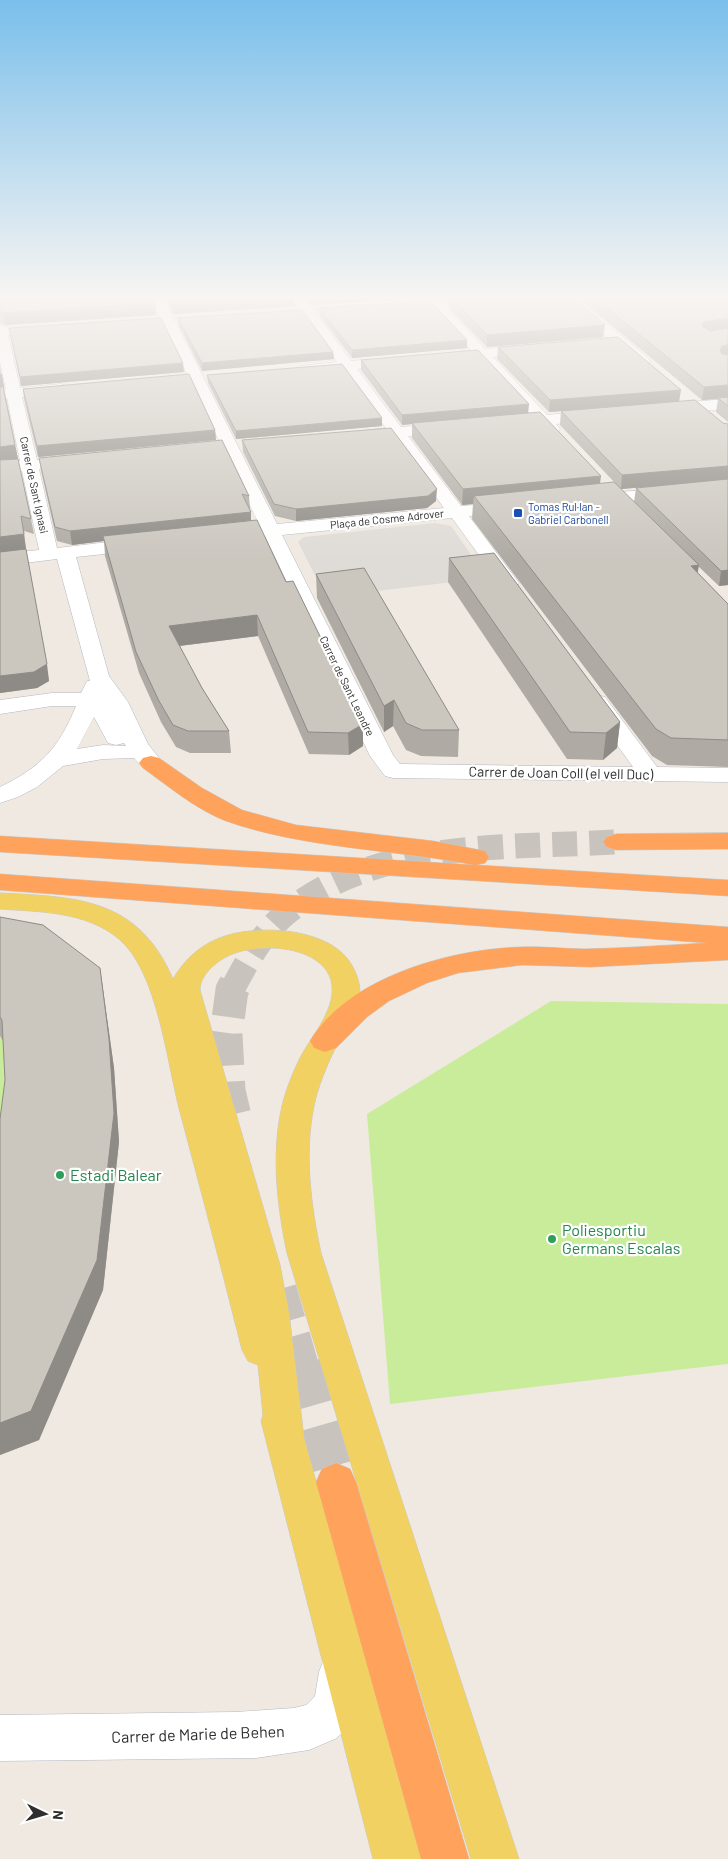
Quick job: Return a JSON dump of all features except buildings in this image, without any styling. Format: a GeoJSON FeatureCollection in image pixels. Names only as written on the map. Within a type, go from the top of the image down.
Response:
{"type":"FeatureCollection","features":[{"type":"Feature","properties":{"kind":"highway"},"geometry":{"type":"LineString","coordinates":[[150,763],[193,793],[233,815],[294,832],[433,849],[480,858],[666,883]]}},
{"type":"Feature","properties":{"kind":"highway"},"geometry":{"type":"LineString","coordinates":[[0,828],[480,858]]}},
{"type":"Feature","properties":{"kind":"highway"},"geometry":{"type":"LineString","coordinates":[[616,842],[728,841]]}},
{"type":"Feature","properties":{"kind":"highway"},"geometry":{"type":"LineString","coordinates":[[0,844],[728,888]]}},
{"type":"Feature","properties":{"kind":"highway"},"geometry":{"type":"LineString","coordinates":[[0,882],[254,899],[728,936]]}},
{"type":"Feature","properties":{"kind":"highway"},"geometry":{"type":"LineString","coordinates":[[47,904],[317,918],[514,920]]}},
{"type":"Feature","properties":{"kind":"highway"},"geometry":{"type":"LineString","coordinates":[[325,1041],[360,1007],[378,994],[416,976],[460,964],[489,958],[524,956],[589,958],[728,951]]}},
{"type":"Feature","properties":{"kind":"highway"},"geometry":{"type":"LineString","coordinates":[[336,1482],[445,1859]]}},
{"type":"Feature","properties":{"kind":"main road"},"geometry":{"type":"LineString","coordinates":[[0,901],[47,904],[94,913],[116,923],[139,943],[157,972],[214,1172],[397,1859]]}},
{"type":"Feature","properties":{"kind":"main road"},"geometry":{"type":"LineString","coordinates":[[285,1437],[271,1313],[262,1265],[190,1014],[185,986],[193,969],[208,955],[223,946],[241,941],[275,938],[296,941],[314,947],[328,955],[339,966],[345,979],[346,993],[342,1010],[315,1058],[298,1107],[294,1157],[297,1221],[304,1253],[495,1859]]}},
{"type":"Feature","properties":{"kind":"street"},"geometry":{"type":"LineString","coordinates":[[199,386],[270,531]]}},
{"type":"Feature","properties":{"kind":"street"},"geometry":{"type":"LineString","coordinates":[[362,386],[457,512],[519,506]]}},
{"type":"Feature","properties":{"kind":"street"},"geometry":{"type":"LineString","coordinates":[[512,386],[564,441]]}},
{"type":"Feature","properties":{"kind":"street"},"geometry":{"type":"LineString","coordinates":[[7,394],[72,388]]}},
{"type":"Feature","properties":{"kind":"street","name":"Carrer de Sant Ignasi"},"geometry":{"type":"LineString","coordinates":[[7,394],[99,678]]}},
{"type":"Feature","properties":{"kind":"street"},"geometry":{"type":"LineString","coordinates":[[683,395],[716,422]]}},
{"type":"Feature","properties":{"kind":"street"},"geometry":{"type":"LineString","coordinates":[[649,411],[728,404]]}},
{"type":"Feature","properties":{"kind":"street"},"geometry":{"type":"LineString","coordinates":[[495,424],[611,414]]}},
{"type":"Feature","properties":{"kind":"street"},"geometry":{"type":"LineString","coordinates":[[338,437],[466,426]]}},
{"type":"Feature","properties":{"kind":"street"},"geometry":{"type":"LineString","coordinates":[[209,448],[249,445]]}},
{"type":"Feature","properties":{"kind":"street"},"geometry":{"type":"LineString","coordinates":[[0,468],[90,459]]}},
{"type":"Feature","properties":{"kind":"street"},"geometry":{"type":"LineString","coordinates":[[604,484],[631,512]]}},
{"type":"Feature","properties":{"kind":"street"},"geometry":{"type":"LineString","coordinates":[[580,501],[728,486]]}},
{"type":"Feature","properties":{"kind":"street","name":"Plaça de Cosme Adrover"},"geometry":{"type":"LineString","coordinates":[[241,534],[457,512],[521,599]]}},
{"type":"Feature","properties":{"kind":"street","name":"Carrer de Sant Leandre"},"geometry":{"type":"LineString","coordinates":[[270,531],[382,756],[393,772]]}},
{"type":"Feature","properties":{"kind":"street"},"geometry":{"type":"LineString","coordinates":[[0,560],[163,542]]}},
{"type":"Feature","properties":{"kind":"street"},"geometry":{"type":"LineString","coordinates":[[0,796],[28,782],[56,760],[69,745],[99,678],[110,689],[135,742],[150,763]]}},
{"type":"Feature","properties":{"kind":"street"},"geometry":{"type":"LineString","coordinates":[[585,686],[650,774]]}},
{"type":"Feature","properties":{"kind":"street"},"geometry":{"type":"LineString","coordinates":[[0,707],[55,700],[89,701],[102,711],[120,744],[128,753]]}},
{"type":"Feature","properties":{"kind":"street"},"geometry":{"type":"LineString","coordinates":[[56,760],[103,752],[128,753],[150,763]]}},
{"type":"Feature","properties":{"kind":"street","name":"Carrer de Joan Coll (el vell Duc)"},"geometry":{"type":"LineString","coordinates":[[393,772],[728,775]]}},
{"type":"Feature","properties":{"kind":"street","name":"Carrer de Marie de Behen"},"geometry":{"type":"LineString","coordinates":[[0,1738],[230,1735],[293,1731],[310,1728],[322,1722],[331,1713],[337,1701],[341,1686],[342,1656]]}},
{"type":"Feature","properties":{"kind":"green space","name":"Poliesportiu Germans Escalas"},"geometry":{"type":"Polygon","coordinates":[[[551,1001],[728,1004],[728,1364],[390,1404],[367,1114],[551,1001]]]}},
{"type":"Feature","properties":{"kind":"green space"},"geometry":{"type":"Polygon","coordinates":[[[0,1036],[8,1049],[0,1207],[0,1036]]]}},
{"type":"Feature","properties":{"kind":"shaded area"},"geometry":{"type":"Polygon","coordinates":[[[435,523],[451,526],[487,578],[326,597],[298,542],[304,537],[435,523]]]}},
{"type":"Feature","properties":{"kind":"tunnel"},"geometry":{"type":"LineString","coordinates":[[234,986],[265,935],[290,910],[325,887],[364,871],[404,859],[446,852],[532,845],[616,842]]}},
{"type":"Feature","properties":{"kind":"tunnel"},"geometry":{"type":"LineString","coordinates":[[235,985],[232,990],[226,1034],[229,1091],[238,1129]]}},
{"type":"Feature","properties":{"kind":"tunnel"},"geometry":{"type":"LineString","coordinates":[[280,1289],[302,1365]]}},
{"type":"Feature","properties":{"kind":"tunnel"},"geometry":{"type":"LineString","coordinates":[[302,1364],[336,1482]]}},
{"type":"Feature","properties":{"kind":"place","name":"Tomas Rul·lan - Gabriel Carbonell"},"geometry":{"type":"Point","coordinates":[518,513]}},
{"type":"Feature","properties":{"kind":"place","name":"Estadi Balear"},"geometry":{"type":"Point","coordinates":[60,1175]}},
{"type":"Feature","properties":{"kind":"place","name":"Poliesportiu Germans Escalas"},"geometry":{"type":"Point","coordinates":[552,1239]}}]}
